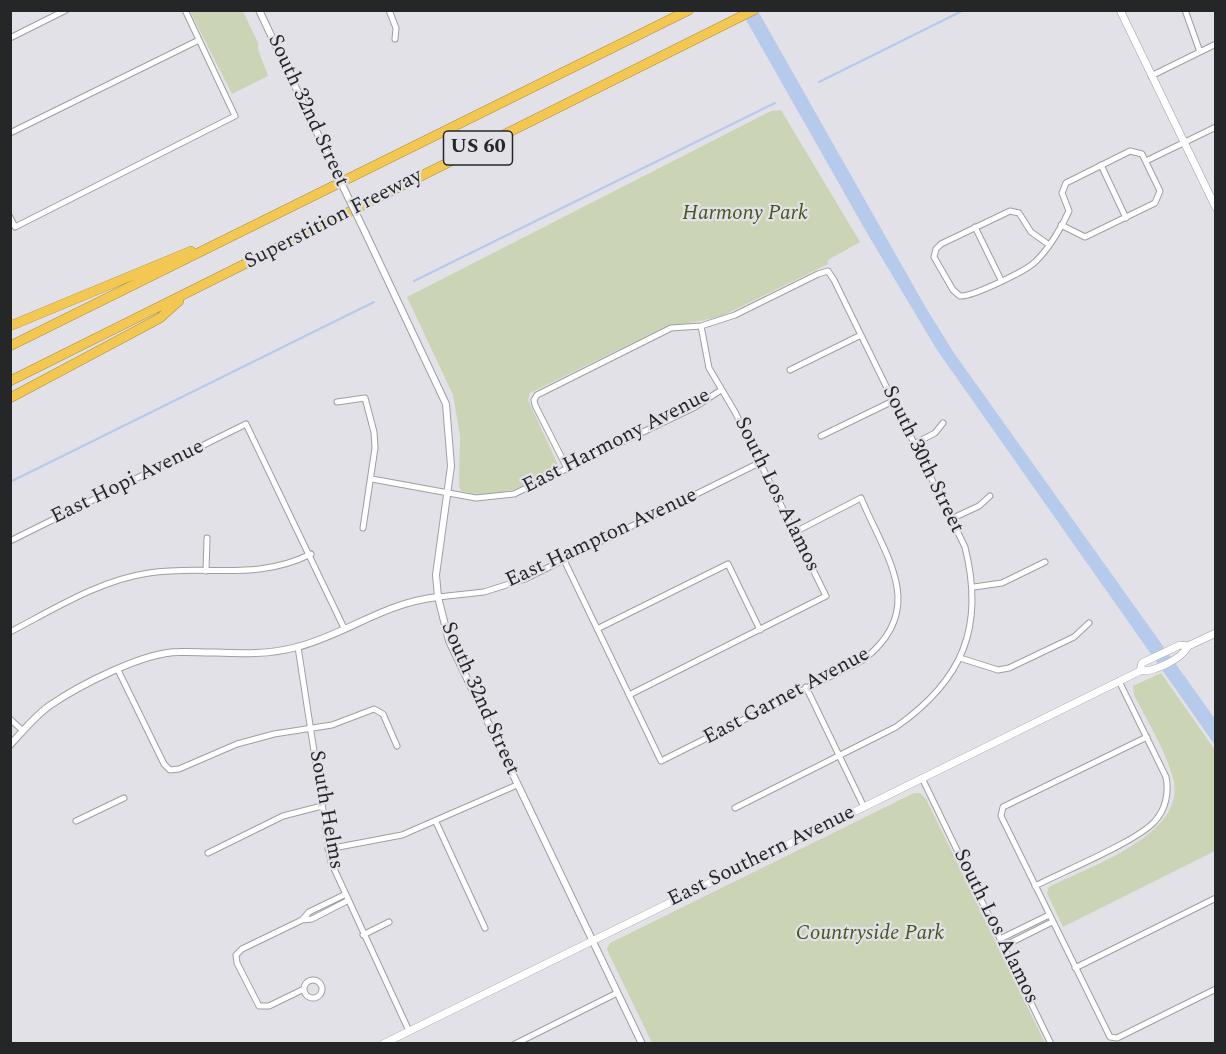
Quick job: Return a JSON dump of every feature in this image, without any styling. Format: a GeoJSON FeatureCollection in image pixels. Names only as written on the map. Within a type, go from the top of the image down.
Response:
{"type":"FeatureCollection","features":[{"type":"Feature","properties":{"kind":"highway","name":"Superstition Freeway"},"geometry":{"type":"LineString","coordinates":[[10,346],[689,10]]}},
{"type":"Feature","properties":{"kind":"highway","name":"Superstition Freeway"},"geometry":{"type":"LineString","coordinates":[[10,381],[754,10]]}},
{"type":"Feature","properties":{"kind":"highway"},"geometry":{"type":"LineString","coordinates":[[10,326],[270,218]]}},
{"type":"Feature","properties":{"kind":"highway"},"geometry":{"type":"LineString","coordinates":[[10,398],[160,318],[188,293]]}},
{"type":"Feature","properties":{"kind":"main road"},"geometry":{"type":"LineString","coordinates":[[1119,10],[1215,208]]}},
{"type":"Feature","properties":{"kind":"main road","name":"East Southern Avenue"},"geometry":{"type":"LineString","coordinates":[[1140,671],[1142,663],[1180,645],[1188,646],[1215,633]]}},
{"type":"Feature","properties":{"kind":"main road","name":"East Southern Avenue"},"geometry":{"type":"LineString","coordinates":[[383,1044],[1119,681],[1140,671],[1148,671],[1185,653],[1188,646]]}},
{"type":"Feature","properties":{"kind":"street"},"geometry":{"type":"LineString","coordinates":[[10,217],[15,226],[236,116],[185,10]]}},
{"type":"Feature","properties":{"kind":"street","name":"South 32nd Street"},"geometry":{"type":"LineString","coordinates":[[260,10],[446,404],[451,445],[449,494],[437,558],[438,597],[449,641],[642,1044]]}},
{"type":"Feature","properties":{"kind":"street"},"geometry":{"type":"LineString","coordinates":[[389,10],[396,28],[395,39]]}},
{"type":"Feature","properties":{"kind":"street"},"geometry":{"type":"LineString","coordinates":[[1185,10],[1200,52]]}},
{"type":"Feature","properties":{"kind":"street"},"geometry":{"type":"LineString","coordinates":[[10,38],[62,11]]}},
{"type":"Feature","properties":{"kind":"street"},"geometry":{"type":"LineString","coordinates":[[10,133],[199,40]]}},
{"type":"Feature","properties":{"kind":"street"},"geometry":{"type":"LineString","coordinates":[[1151,76],[1215,44]]}},
{"type":"Feature","properties":{"kind":"street"},"geometry":{"type":"LineString","coordinates":[[1146,161],[1215,127]]}},
{"type":"Feature","properties":{"kind":"street"},"geometry":{"type":"LineString","coordinates":[[1048,244],[1031,232],[1016,211],[1007,212],[941,244],[936,249],[934,257],[953,290],[960,296],[970,295],[1001,280],[1034,263],[1048,244],[1061,225],[1069,211],[1062,193],[1064,185],[1132,151],[1140,152],[1159,188],[1160,196],[1153,205],[1085,237],[1061,225]]}},
{"type":"Feature","properties":{"kind":"street"},"geometry":{"type":"LineString","coordinates":[[1101,165],[1126,218]]}},
{"type":"Feature","properties":{"kind":"street"},"geometry":{"type":"LineString","coordinates":[[975,227],[1001,280]]}},
{"type":"Feature","properties":{"kind":"street","name":"South 30th Street"},"geometry":{"type":"LineString","coordinates":[[701,326],[735,315],[818,274],[828,272],[965,547],[974,587],[972,616],[960,658],[939,692],[915,714],[896,727],[735,808]]}},
{"type":"Feature","properties":{"kind":"street"},"geometry":{"type":"LineString","coordinates":[[568,470],[534,400],[537,395],[671,328],[701,326]]}},
{"type":"Feature","properties":{"kind":"street","name":"South Los Alamos"},"geometry":{"type":"LineString","coordinates":[[701,326],[709,368],[735,412],[826,596],[760,630]]}},
{"type":"Feature","properties":{"kind":"street"},"geometry":{"type":"LineString","coordinates":[[790,370],[861,335]]}},
{"type":"Feature","properties":{"kind":"street","name":"East Harmony Avenue"},"geometry":{"type":"LineString","coordinates":[[372,480],[476,498],[514,494],[568,470],[694,407],[721,390]]}},
{"type":"Feature","properties":{"kind":"street"},"geometry":{"type":"LineString","coordinates":[[337,402],[365,398],[374,432],[372,480],[363,528]]}},
{"type":"Feature","properties":{"kind":"street"},"geometry":{"type":"LineString","coordinates":[[822,436],[893,401]]}},
{"type":"Feature","properties":{"kind":"street"},"geometry":{"type":"LineString","coordinates":[[914,444],[935,433],[943,423]]}},
{"type":"Feature","properties":{"kind":"street","name":"East Hopi Avenue"},"geometry":{"type":"LineString","coordinates":[[10,542],[246,424],[311,554]]}},
{"type":"Feature","properties":{"kind":"street","name":"East Hampton Avenue"},"geometry":{"type":"LineString","coordinates":[[10,745],[41,713],[66,695],[118,670],[165,652],[248,654],[298,647],[394,605],[505,586],[564,560],[759,464]]}},
{"type":"Feature","properties":{"kind":"street"},"geometry":{"type":"LineString","coordinates":[[951,519],[979,506],[990,496]]}},
{"type":"Feature","properties":{"kind":"street","name":"East Garnet Avenue"},"geometry":{"type":"LineString","coordinates":[[629,695],[661,761],[863,660],[878,648],[890,632],[900,597],[898,580],[861,498],[795,532]]}},
{"type":"Feature","properties":{"kind":"street"},"geometry":{"type":"LineString","coordinates":[[206,571],[207,538]]}},
{"type":"Feature","properties":{"kind":"street"},"geometry":{"type":"LineString","coordinates":[[10,632],[108,584],[149,573],[262,571],[289,565],[311,554],[345,628]]}},
{"type":"Feature","properties":{"kind":"street"},"geometry":{"type":"LineString","coordinates":[[564,560],[597,629],[629,695],[760,630],[728,564],[597,629]]}},
{"type":"Feature","properties":{"kind":"street"},"geometry":{"type":"LineString","coordinates":[[974,587],[1002,583],[1045,562]]}},
{"type":"Feature","properties":{"kind":"street"},"geometry":{"type":"LineString","coordinates":[[960,658],[998,670],[1020,664],[1074,637],[1089,623]]}},
{"type":"Feature","properties":{"kind":"street","name":"South Helms"},"geometry":{"type":"LineString","coordinates":[[298,647],[312,728],[328,849],[344,895],[409,1030]]}},
{"type":"Feature","properties":{"kind":"street"},"geometry":{"type":"LineString","coordinates":[[118,670],[170,770],[249,741],[338,723],[376,709],[383,714],[398,746]]}},
{"type":"Feature","properties":{"kind":"street"},"geometry":{"type":"LineString","coordinates":[[998,670],[998,678]]}},
{"type":"Feature","properties":{"kind":"street"},"geometry":{"type":"LineString","coordinates":[[1035,886],[1143,832],[1155,821],[1163,808],[1167,782],[1119,681]]}},
{"type":"Feature","properties":{"kind":"street"},"geometry":{"type":"LineString","coordinates":[[806,687],[864,807]]}},
{"type":"Feature","properties":{"kind":"street"},"geometry":{"type":"LineString","coordinates":[[10,719],[23,731]]}},
{"type":"Feature","properties":{"kind":"street"},"geometry":{"type":"LineString","coordinates":[[1147,737],[1003,807],[1000,813],[1110,1037],[1117,1038],[1215,990]]}},
{"type":"Feature","properties":{"kind":"street","name":"South Los Alamos"},"geometry":{"type":"LineString","coordinates":[[922,778],[1051,1044]]}},
{"type":"Feature","properties":{"kind":"street"},"geometry":{"type":"LineString","coordinates":[[328,849],[367,844],[402,835],[517,785]]}},
{"type":"Feature","properties":{"kind":"street"},"geometry":{"type":"LineString","coordinates":[[76,820],[124,798]]}},
{"type":"Feature","properties":{"kind":"street"},"geometry":{"type":"LineString","coordinates":[[208,853],[283,816],[322,806]]}},
{"type":"Feature","properties":{"kind":"street"},"geometry":{"type":"LineString","coordinates":[[436,822],[485,928]]}},
{"type":"Feature","properties":{"kind":"street"},"geometry":{"type":"LineString","coordinates":[[303,920],[309,912],[344,895]]}},
{"type":"Feature","properties":{"kind":"street"},"geometry":{"type":"LineString","coordinates":[[1075,968],[1215,898]]}},
{"type":"Feature","properties":{"kind":"street"},"geometry":{"type":"LineString","coordinates":[[304,989],[269,1006],[261,1007],[255,1002],[237,963],[236,954],[242,949],[303,920],[312,919],[347,901]]}},
{"type":"Feature","properties":{"kind":"street"},"geometry":{"type":"LineString","coordinates":[[1000,939],[1049,915]]}},
{"type":"Feature","properties":{"kind":"street"},"geometry":{"type":"LineString","coordinates":[[363,935],[389,922]]}},
{"type":"Feature","properties":{"kind":"street"},"geometry":{"type":"LineString","coordinates":[[1004,946],[1052,922]]}},
{"type":"Feature","properties":{"kind":"street"},"geometry":{"type":"LineString","coordinates":[[515,1044],[617,993]]}},
{"type":"Feature","properties":{"kind":"green space"},"geometry":{"type":"Polygon","coordinates":[[[190,11],[243,11],[258,43],[268,76],[232,94],[190,11]]]}},
{"type":"Feature","properties":{"kind":"green space","name":"Harmony Park"},"geometry":{"type":"Polygon","coordinates":[[[781,110],[860,242],[828,260],[828,264],[720,317],[663,328],[530,393],[528,400],[559,467],[526,486],[513,490],[486,494],[461,491],[459,486],[460,436],[453,395],[407,297],[771,111],[781,110]]]}},
{"type":"Feature","properties":{"kind":"green space"},"geometry":{"type":"Polygon","coordinates":[[[1161,673],[1215,750],[1215,851],[1063,927],[1047,893],[1049,887],[1132,846],[1151,832],[1166,816],[1174,798],[1170,767],[1134,695],[1133,686],[1161,673]]]}},
{"type":"Feature","properties":{"kind":"green space","name":"Countryside Park"},"geometry":{"type":"Polygon","coordinates":[[[914,793],[920,793],[926,799],[1045,1043],[652,1043],[609,954],[607,949],[610,943],[914,793]]]}},
{"type":"Feature","properties":{"kind":"water"},"geometry":{"type":"Polygon","coordinates":[[[741,11],[758,11],[926,308],[954,353],[1215,719],[1215,745],[937,350],[867,233],[741,11]]]}},
{"type":"Feature","properties":{"kind":"waterway"},"geometry":{"type":"LineString","coordinates":[[819,82],[964,10]]}},
{"type":"Feature","properties":{"kind":"waterway"},"geometry":{"type":"LineString","coordinates":[[414,281],[775,103]]}},
{"type":"Feature","properties":{"kind":"waterway"},"geometry":{"type":"LineString","coordinates":[[10,482],[374,302]]}}]}
